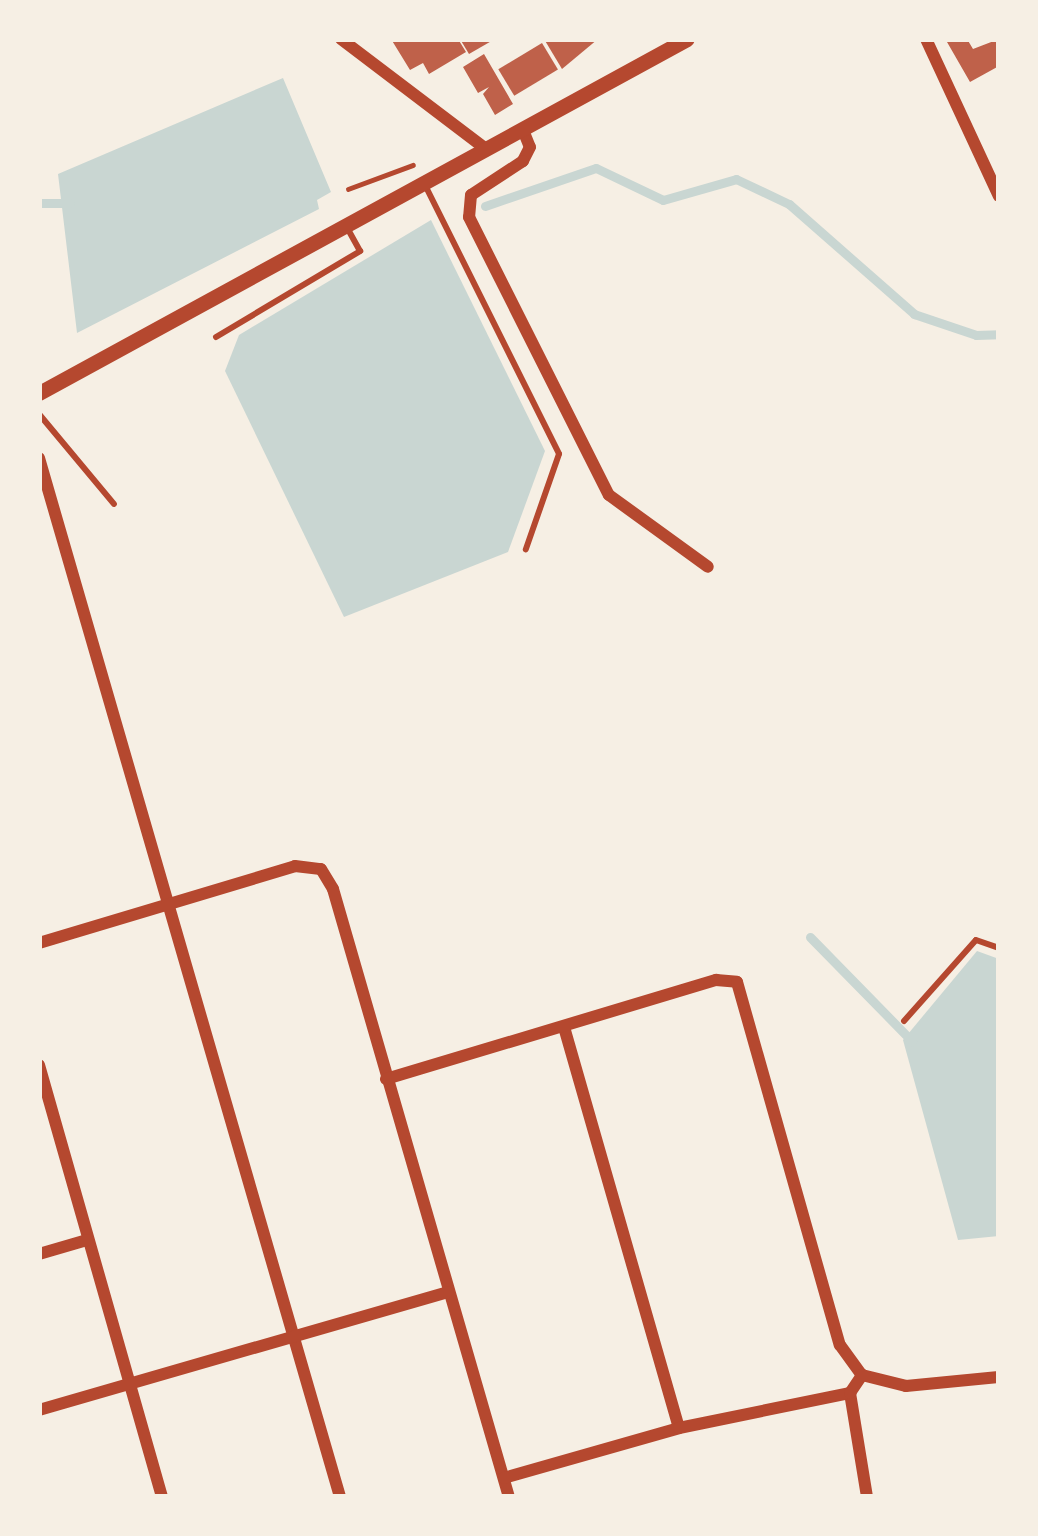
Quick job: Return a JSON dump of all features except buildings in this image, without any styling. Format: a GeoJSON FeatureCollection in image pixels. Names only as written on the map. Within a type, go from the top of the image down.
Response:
{"type":"FeatureCollection","features":[{"type":"Feature","properties":{"kind":"street"},"geometry":{"type":"LineString","coordinates":[[340,39],[487,150]]}},
{"type":"Feature","properties":{"kind":"street"},"geometry":{"type":"LineString","coordinates":[[39,393],[425,186],[686,39]]}},
{"type":"Feature","properties":{"kind":"street"},"geometry":{"type":"LineString","coordinates":[[926,39],[999,196]]}},
{"type":"Feature","properties":{"kind":"street"},"geometry":{"type":"LineString","coordinates":[[523,130],[530,147],[524,161],[471,196],[469,217],[609,496],[708,567]]}},
{"type":"Feature","properties":{"kind":"street"},"geometry":{"type":"LineString","coordinates":[[39,458],[340,1497]]}},
{"type":"Feature","properties":{"kind":"street"},"geometry":{"type":"LineString","coordinates":[[39,943],[295,866],[321,869],[333,889],[509,1497]]}},
{"type":"Feature","properties":{"kind":"street"},"geometry":{"type":"LineString","coordinates":[[386,1079],[716,980],[737,982],[841,1345],[862,1375],[905,1386],[999,1377]]}},
{"type":"Feature","properties":{"kind":"street"},"geometry":{"type":"LineString","coordinates":[[563,1027],[679,1428]]}},
{"type":"Feature","properties":{"kind":"street"},"geometry":{"type":"LineString","coordinates":[[39,1065],[43,1094],[162,1497]]}},
{"type":"Feature","properties":{"kind":"street"},"geometry":{"type":"LineString","coordinates":[[39,1254],[87,1240]]}},
{"type":"Feature","properties":{"kind":"street"},"geometry":{"type":"LineString","coordinates":[[39,1410],[447,1292]]}},
{"type":"Feature","properties":{"kind":"street"},"geometry":{"type":"LineString","coordinates":[[862,1375],[850,1393],[867,1497]]}},
{"type":"Feature","properties":{"kind":"street"},"geometry":{"type":"LineString","coordinates":[[504,1478],[679,1428],[850,1393]]}},
{"type":"Feature","properties":{"kind":"lane"},"geometry":{"type":"LineString","coordinates":[[425,186],[559,454],[526,548]]}},
{"type":"Feature","properties":{"kind":"lane"},"geometry":{"type":"LineString","coordinates":[[216,337],[360,251],[346,226]]}},
{"type":"Feature","properties":{"kind":"lane"},"geometry":{"type":"LineString","coordinates":[[39,414],[114,504]]}},
{"type":"Feature","properties":{"kind":"lane"},"geometry":{"type":"LineString","coordinates":[[904,1021],[976,940],[999,948]]}},
{"type":"Feature","properties":{"kind":"path"},"geometry":{"type":"LineString","coordinates":[[348,189],[411,161]]}},
{"type":"Feature","properties":{"kind":"shaded area"},"geometry":{"type":"Polygon","coordinates":[[[283,78],[331,192],[317,200],[319,209],[77,333],[58,174],[283,78]]]}},
{"type":"Feature","properties":{"kind":"shaded area"},"geometry":{"type":"Polygon","coordinates":[[[431,220],[545,451],[508,552],[344,617],[225,371],[239,335],[431,220]]]}},
{"type":"Feature","properties":{"kind":"shaded area"},"geometry":{"type":"Polygon","coordinates":[[[977,951],[999,959],[999,1236],[958,1240],[903,1040],[977,951]]]}},
{"type":"Feature","properties":{"kind":"waterway"},"geometry":{"type":"LineString","coordinates":[[485,206],[596,168],[663,200],[736,179],[789,204],[914,314],[976,335],[999,334]]}},
{"type":"Feature","properties":{"kind":"waterway"},"geometry":{"type":"LineString","coordinates":[[39,203],[70,203]]}},
{"type":"Feature","properties":{"kind":"waterway"},"geometry":{"type":"LineString","coordinates":[[810,937],[912,1041]]}}]}
